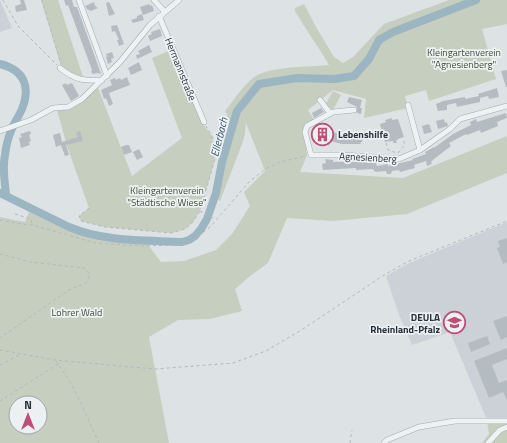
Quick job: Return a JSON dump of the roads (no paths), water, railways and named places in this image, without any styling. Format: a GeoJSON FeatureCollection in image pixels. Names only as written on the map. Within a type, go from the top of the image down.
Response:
{"type":"FeatureCollection","features":[{"type":"Feature","properties":{"kind":"street"},"geometry":{"type":"LineString","coordinates":[[79,0],[107,76]]}},
{"type":"Feature","properties":{"kind":"street"},"geometry":{"type":"LineString","coordinates":[[154,0],[164,11]]}},
{"type":"Feature","properties":{"kind":"street"},"geometry":{"type":"LineString","coordinates":[[0,131],[21,125],[53,108],[63,108],[82,99],[107,76],[134,47],[150,25],[164,11],[179,0]]}},
{"type":"Feature","properties":{"kind":"street","name":"Hermannstraße"},"geometry":{"type":"LineString","coordinates":[[159,16],[204,122]]}},
{"type":"Feature","properties":{"kind":"street"},"geometry":{"type":"LineString","coordinates":[[60,68],[70,76],[78,79],[102,80]]}},
{"type":"Feature","properties":{"kind":"street"},"geometry":{"type":"LineString","coordinates":[[320,100],[330,113],[354,110]]}},
{"type":"Feature","properties":{"kind":"street"},"geometry":{"type":"LineString","coordinates":[[408,105],[420,150]]}},
{"type":"Feature","properties":{"kind":"street","name":"Agnesienberg"},"geometry":{"type":"LineString","coordinates":[[330,113],[308,126],[306,129],[305,132],[311,155],[343,155],[400,160],[420,150],[450,129],[460,119],[507,106]]}},
{"type":"Feature","properties":{"kind":"street"},"geometry":{"type":"LineString","coordinates":[[384,443],[387,440],[419,427],[455,421],[507,421]]}},
{"type":"Feature","properties":{"kind":"street"},"geometry":{"type":"LineString","coordinates":[[488,443],[500,430],[507,426]]}},
{"type":"Feature","properties":{"kind":"waterway","name":"Ellerbach"},"geometry":{"type":"LineString","coordinates":[[0,193],[69,227],[83,232],[111,238],[182,242],[189,240],[195,236],[207,219],[216,193],[222,162],[237,111],[259,84],[297,78],[334,79],[354,76],[369,59],[379,40],[393,32],[476,0]]}},
{"type":"Feature","properties":{"kind":"waterway"},"geometry":{"type":"LineString","coordinates":[[0,64],[15,70],[20,75],[23,80],[26,93],[25,101],[11,131],[6,149],[4,160],[6,195]]}},
{"type":"Feature","properties":{"kind":"place","name":"Lebenshilfe"},"geometry":{"type":"Point","coordinates":[323,134]}},
{"type":"Feature","properties":{"kind":"place","name":"DEULA Rheinland-Pfalz"},"geometry":{"type":"Point","coordinates":[455,323]}},
{"type":"Feature","properties":{"kind":"park label","name":"Kleingartenverein \"Agnesienberg\""},"geometry":{"type":"Point","coordinates":[464,58]}},
{"type":"Feature","properties":{"kind":"park label","name":"Kleingartenverein \"Städtische Wiese\""},"geometry":{"type":"Point","coordinates":[167,196]}},
{"type":"Feature","properties":{"kind":"park label","name":"Lohrer Wald"},"geometry":{"type":"Point","coordinates":[77,312]}}]}
